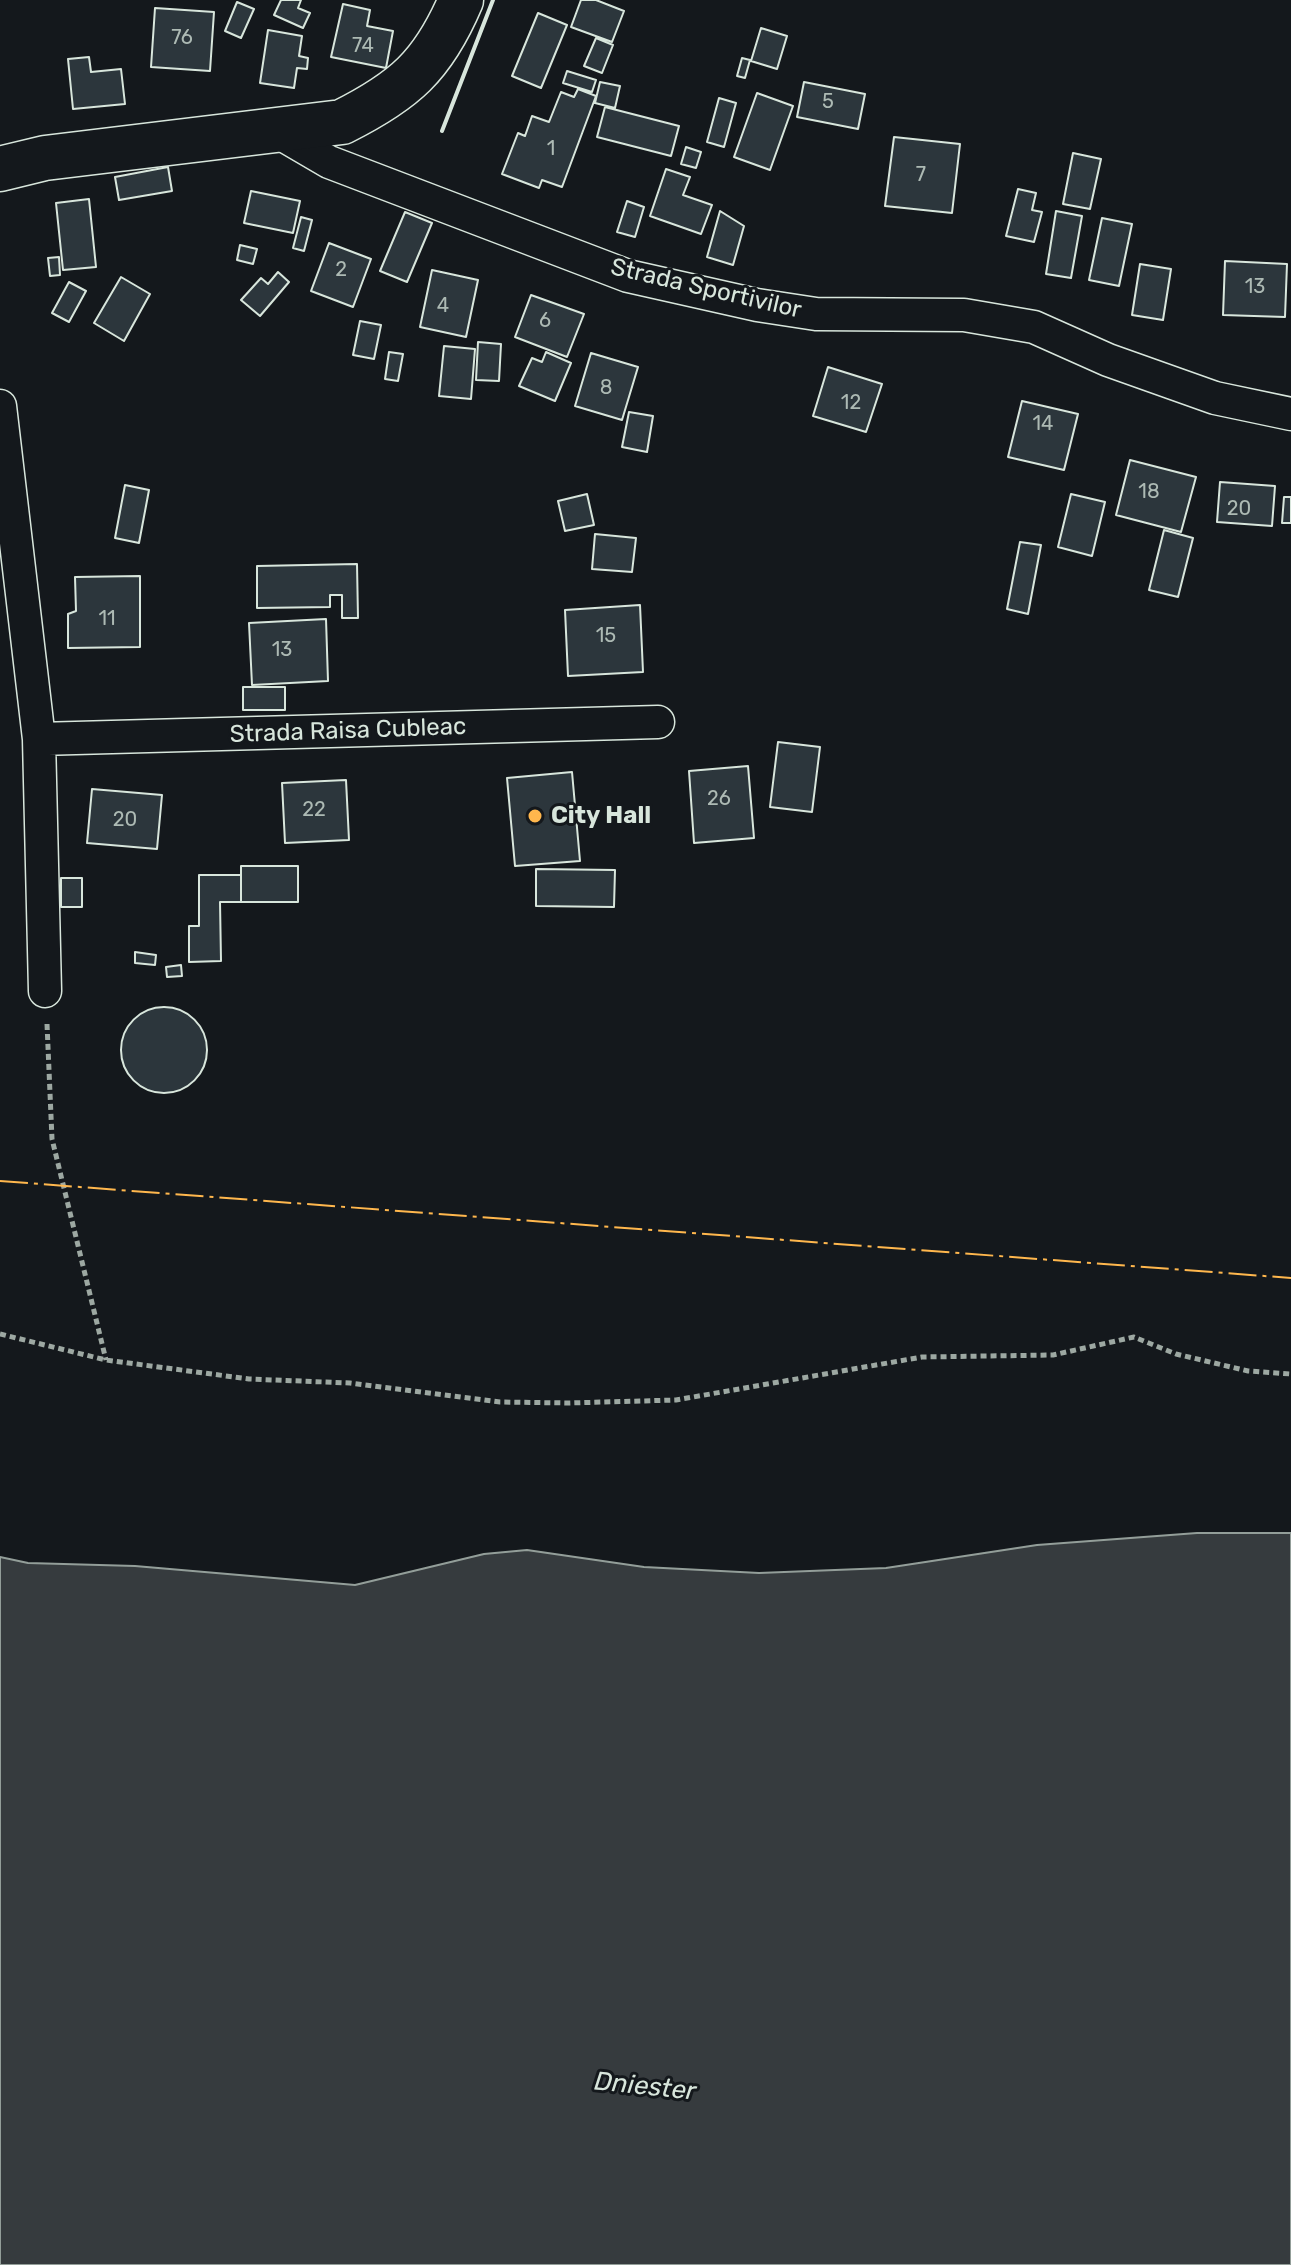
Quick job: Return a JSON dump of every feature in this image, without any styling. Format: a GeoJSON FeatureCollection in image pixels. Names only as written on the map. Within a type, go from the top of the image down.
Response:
{"type":"FeatureCollection","features":[{"type":"Feature","properties":{"kind":"main road"},"geometry":{"type":"LineString","coordinates":[[0,169],[45,158],[342,122],[382,102],[421,69],[452,21],[461,0]]}},
{"type":"Feature","properties":{"kind":"street","name":"Strada Sportivilor"},"geometry":{"type":"LineString","coordinates":[[276,131],[329,162],[628,276],[757,305],[816,314],[964,315],[1034,327],[1108,360],[1215,398],[1291,414]]}},
{"type":"Feature","properties":{"kind":"street"},"geometry":{"type":"LineString","coordinates":[[0,406],[39,739],[45,991]]}},
{"type":"Feature","properties":{"kind":"street","name":"Strada Raisa Cubleac"},"geometry":{"type":"LineString","coordinates":[[39,739],[658,722]]}},
{"type":"Feature","properties":{"kind":"path"},"geometry":{"type":"LineString","coordinates":[[45,991],[52,1139],[106,1360]]}},
{"type":"Feature","properties":{"kind":"path"},"geometry":{"type":"LineString","coordinates":[[0,1334],[106,1360],[249,1379],[350,1383],[500,1402],[676,1400],[922,1357],[1053,1355],[1134,1337],[1176,1354],[1248,1371],[1291,1374]]}},
{"type":"Feature","properties":{"kind":"water","name":"Dniester"},"geometry":{"type":"Polygon","coordinates":[[[1197,1533],[1291,1533],[1291,2265],[0,2265],[0,1557],[28,1563],[135,1566],[355,1585],[484,1554],[527,1550],[644,1567],[759,1573],[886,1568],[1037,1545],[1197,1533]]]}},
{"type":"Feature","properties":{"kind":"building"},"geometry":{"type":"Polygon","coordinates":[[[281,0],[301,0],[298,8],[310,13],[303,28],[274,15],[281,0]]]}},
{"type":"Feature","properties":{"kind":"building"},"geometry":{"type":"Polygon","coordinates":[[[581,0],[596,0],[624,11],[612,42],[571,27],[581,0]]]}},
{"type":"Feature","properties":{"kind":"building"},"geometry":{"type":"Polygon","coordinates":[[[237,2],[254,9],[241,38],[225,31],[237,2]]]}},
{"type":"Feature","properties":{"kind":"building"},"geometry":{"type":"Polygon","coordinates":[[[343,4],[370,10],[367,26],[393,31],[386,68],[331,57],[343,4]]]}},
{"type":"Feature","properties":{"kind":"building"},"geometry":{"type":"Polygon","coordinates":[[[155,8],[214,12],[210,71],[151,67],[155,8]]]}},
{"type":"Feature","properties":{"kind":"building"},"geometry":{"type":"Polygon","coordinates":[[[538,13],[567,25],[541,88],[512,76],[538,13]]]}},
{"type":"Feature","properties":{"kind":"building"},"geometry":{"type":"Polygon","coordinates":[[[761,28],[787,36],[777,69],[751,61],[761,28]]]}},
{"type":"Feature","properties":{"kind":"building"},"geometry":{"type":"Polygon","coordinates":[[[268,30],[302,36],[299,56],[308,58],[307,69],[297,68],[294,88],[260,83],[268,30]]]}},
{"type":"Feature","properties":{"kind":"building"},"geometry":{"type":"Polygon","coordinates":[[[596,38],[613,45],[602,73],[584,66],[596,38]]]}},
{"type":"Feature","properties":{"kind":"building"},"geometry":{"type":"Polygon","coordinates":[[[89,57],[91,72],[121,69],[125,104],[73,109],[68,59],[89,57]]]}},
{"type":"Feature","properties":{"kind":"building"},"geometry":{"type":"Polygon","coordinates":[[[742,58],[750,60],[745,78],[737,76],[742,58]]]}},
{"type":"Feature","properties":{"kind":"building"},"geometry":{"type":"Polygon","coordinates":[[[567,71],[596,80],[592,92],[563,83],[567,71]]]}},
{"type":"Feature","properties":{"kind":"building"},"geometry":{"type":"Polygon","coordinates":[[[600,82],[620,86],[615,108],[595,103],[600,82]]]}},
{"type":"Feature","properties":{"kind":"building"},"geometry":{"type":"Polygon","coordinates":[[[804,82],[865,94],[858,129],[797,117],[804,82]]]}},
{"type":"Feature","properties":{"kind":"building"},"geometry":{"type":"Polygon","coordinates":[[[578,89],[596,96],[562,187],[542,180],[539,188],[502,174],[518,133],[525,136],[532,116],[549,122],[561,92],[574,97],[578,89]]]}},
{"type":"Feature","properties":{"kind":"building"},"geometry":{"type":"Polygon","coordinates":[[[757,93],[793,106],[770,170],[734,157],[757,93]]]}},
{"type":"Feature","properties":{"kind":"building"},"geometry":{"type":"Polygon","coordinates":[[[719,98],[736,103],[724,147],[707,142],[719,98]]]}},
{"type":"Feature","properties":{"kind":"building"},"geometry":{"type":"Polygon","coordinates":[[[605,107],[679,126],[671,156],[597,137],[605,107]]]}},
{"type":"Feature","properties":{"kind":"building"},"geometry":{"type":"Polygon","coordinates":[[[894,137],[960,144],[952,213],[885,206],[894,137]]]}},
{"type":"Feature","properties":{"kind":"building"},"geometry":{"type":"Polygon","coordinates":[[[686,147],[701,152],[696,168],[681,164],[686,147]]]}},
{"type":"Feature","properties":{"kind":"building"},"geometry":{"type":"Polygon","coordinates":[[[1073,153],[1101,159],[1090,209],[1063,204],[1073,153]]]}},
{"type":"Feature","properties":{"kind":"building"},"geometry":{"type":"Polygon","coordinates":[[[168,167],[172,191],[119,200],[115,177],[168,167]]]}},
{"type":"Feature","properties":{"kind":"building"},"geometry":{"type":"Polygon","coordinates":[[[666,169],[690,177],[683,195],[712,205],[701,234],[650,216],[666,169]]]}},
{"type":"Feature","properties":{"kind":"building"},"geometry":{"type":"Polygon","coordinates":[[[1018,189],[1036,193],[1032,210],[1042,212],[1034,242],[1006,236],[1018,189]]]}},
{"type":"Feature","properties":{"kind":"building"},"geometry":{"type":"Polygon","coordinates":[[[251,191],[300,201],[293,233],[244,223],[251,191]]]}},
{"type":"Feature","properties":{"kind":"building"},"geometry":{"type":"Polygon","coordinates":[[[89,199],[96,267],[63,270],[56,203],[89,199]]]}},
{"type":"Feature","properties":{"kind":"building"},"geometry":{"type":"Polygon","coordinates":[[[627,201],[644,207],[635,237],[617,232],[627,201]]]}},
{"type":"Feature","properties":{"kind":"building"},"geometry":{"type":"Polygon","coordinates":[[[720,211],[744,226],[733,265],[707,257],[720,211]]]}},
{"type":"Feature","properties":{"kind":"building"},"geometry":{"type":"Polygon","coordinates":[[[1056,211],[1082,216],[1071,278],[1046,274],[1056,211]]]}},
{"type":"Feature","properties":{"kind":"building"},"geometry":{"type":"Polygon","coordinates":[[[405,212],[432,223],[407,282],[380,271],[405,212]]]}},
{"type":"Feature","properties":{"kind":"building"},"geometry":{"type":"Polygon","coordinates":[[[301,217],[312,220],[304,251],[293,248],[301,217]]]}},
{"type":"Feature","properties":{"kind":"building"},"geometry":{"type":"Polygon","coordinates":[[[1102,218],[1132,224],[1119,286],[1089,280],[1102,218]]]}},
{"type":"Feature","properties":{"kind":"building"},"geometry":{"type":"Polygon","coordinates":[[[329,243],[371,259],[353,307],[311,291],[329,243]]]}},
{"type":"Feature","properties":{"kind":"building"},"geometry":{"type":"Polygon","coordinates":[[[240,245],[257,249],[253,264],[237,260],[240,245]]]}},
{"type":"Feature","properties":{"kind":"building"},"geometry":{"type":"Polygon","coordinates":[[[59,257],[60,275],[50,276],[48,258],[59,257]]]}},
{"type":"Feature","properties":{"kind":"building"},"geometry":{"type":"Polygon","coordinates":[[[1225,261],[1287,264],[1285,317],[1223,315],[1225,261]]]}},
{"type":"Feature","properties":{"kind":"building"},"geometry":{"type":"Polygon","coordinates":[[[1140,264],[1171,269],[1163,320],[1132,315],[1140,264]]]}},
{"type":"Feature","properties":{"kind":"building"},"geometry":{"type":"Polygon","coordinates":[[[432,270],[478,280],[466,337],[420,327],[432,270]]]}},
{"type":"Feature","properties":{"kind":"building"},"geometry":{"type":"Polygon","coordinates":[[[278,272],[289,282],[260,316],[241,300],[261,278],[268,284],[278,272]]]}},
{"type":"Feature","properties":{"kind":"building"},"geometry":{"type":"Polygon","coordinates":[[[121,277],[150,294],[124,341],[94,323],[121,277]]]}},
{"type":"Feature","properties":{"kind":"building"},"geometry":{"type":"Polygon","coordinates":[[[69,282],[86,291],[69,322],[52,313],[69,282]]]}},
{"type":"Feature","properties":{"kind":"building"},"geometry":{"type":"Polygon","coordinates":[[[531,295],[584,314],[567,357],[515,337],[531,295]]]}},
{"type":"Feature","properties":{"kind":"building"},"geometry":{"type":"Polygon","coordinates":[[[360,321],[381,325],[374,359],[353,355],[360,321]]]}},
{"type":"Feature","properties":{"kind":"building"},"geometry":{"type":"Polygon","coordinates":[[[478,342],[501,344],[499,381],[476,380],[478,342]]]}},
{"type":"Feature","properties":{"kind":"building"},"geometry":{"type":"Polygon","coordinates":[[[444,346],[475,349],[471,399],[439,396],[444,346]]]}},
{"type":"Feature","properties":{"kind":"building"},"geometry":{"type":"Polygon","coordinates":[[[389,352],[403,354],[398,381],[385,379],[389,352]]]}},
{"type":"Feature","properties":{"kind":"building"},"geometry":{"type":"Polygon","coordinates":[[[546,352],[571,363],[555,401],[519,386],[532,358],[542,362],[546,352]]]}},
{"type":"Feature","properties":{"kind":"building"},"geometry":{"type":"Polygon","coordinates":[[[591,353],[638,367],[622,420],[575,406],[591,353]]]}},
{"type":"Feature","properties":{"kind":"building"},"geometry":{"type":"Polygon","coordinates":[[[828,367],[882,384],[866,432],[813,416],[828,367]]]}},
{"type":"Feature","properties":{"kind":"building"},"geometry":{"type":"Polygon","coordinates":[[[1022,401],[1078,414],[1064,470],[1008,457],[1022,401]]]}},
{"type":"Feature","properties":{"kind":"building"},"geometry":{"type":"Polygon","coordinates":[[[629,412],[653,416],[647,452],[622,447],[629,412]]]}},
{"type":"Feature","properties":{"kind":"building"},"geometry":{"type":"Polygon","coordinates":[[[1130,460],[1196,477],[1181,532],[1116,515],[1130,460]]]}},
{"type":"Feature","properties":{"kind":"building"},"geometry":{"type":"Polygon","coordinates":[[[1220,482],[1275,486],[1272,526],[1217,522],[1220,482]]]}},
{"type":"Feature","properties":{"kind":"building"},"geometry":{"type":"Polygon","coordinates":[[[125,485],[149,490],[139,543],[115,538],[125,485]]]}},
{"type":"Feature","properties":{"kind":"building"},"geometry":{"type":"Polygon","coordinates":[[[587,494],[594,525],[565,531],[558,501],[587,494]]]}},
{"type":"Feature","properties":{"kind":"building"},"geometry":{"type":"Polygon","coordinates":[[[1071,494],[1105,502],[1092,556],[1058,547],[1071,494]]]}},
{"type":"Feature","properties":{"kind":"building"},"geometry":{"type":"Polygon","coordinates":[[[1284,497],[1291,497],[1291,523],[1282,523],[1284,497]]]}},
{"type":"Feature","properties":{"kind":"building"},"geometry":{"type":"Polygon","coordinates":[[[1164,530],[1193,538],[1178,597],[1149,590],[1164,530]]]}},
{"type":"Feature","properties":{"kind":"building"},"geometry":{"type":"Polygon","coordinates":[[[595,534],[636,538],[632,572],[592,569],[595,534]]]}},
{"type":"Feature","properties":{"kind":"building"},"geometry":{"type":"Polygon","coordinates":[[[1020,542],[1041,545],[1028,614],[1007,609],[1020,542]]]}},
{"type":"Feature","properties":{"kind":"building"},"geometry":{"type":"Polygon","coordinates":[[[357,564],[358,618],[342,618],[342,595],[330,595],[330,607],[257,608],[257,566],[357,564]]]}},
{"type":"Feature","properties":{"kind":"building"},"geometry":{"type":"Polygon","coordinates":[[[140,576],[140,647],[68,648],[68,614],[76,611],[75,577],[140,576]]]}},
{"type":"Feature","properties":{"kind":"building"},"geometry":{"type":"Polygon","coordinates":[[[640,605],[643,672],[568,676],[565,610],[640,605]]]}},
{"type":"Feature","properties":{"kind":"building"},"geometry":{"type":"Polygon","coordinates":[[[326,619],[328,681],[252,685],[249,623],[326,619]]]}},
{"type":"Feature","properties":{"kind":"building"},"geometry":{"type":"Polygon","coordinates":[[[243,687],[285,687],[285,710],[243,710],[243,687]]]}},
{"type":"Feature","properties":{"kind":"building"},"geometry":{"type":"Polygon","coordinates":[[[778,742],[820,747],[812,812],[770,807],[778,742]]]}},
{"type":"Feature","properties":{"kind":"building"},"geometry":{"type":"Polygon","coordinates":[[[748,766],[754,838],[694,843],[689,771],[748,766]]]}},
{"type":"Feature","properties":{"kind":"building"},"geometry":{"type":"Polygon","coordinates":[[[572,772],[580,861],[515,866],[507,778],[572,772]]]}},
{"type":"Feature","properties":{"kind":"building"},"geometry":{"type":"Polygon","coordinates":[[[346,780],[349,840],[285,843],[282,783],[346,780]]]}},
{"type":"Feature","properties":{"kind":"building"},"geometry":{"type":"Polygon","coordinates":[[[92,789],[162,795],[157,849],[87,843],[92,789]]]}},
{"type":"Feature","properties":{"kind":"building"},"geometry":{"type":"Polygon","coordinates":[[[241,866],[298,866],[298,902],[241,902],[241,866]]]}},
{"type":"Feature","properties":{"kind":"building"},"geometry":{"type":"Polygon","coordinates":[[[536,869],[615,870],[614,907],[536,906],[536,869]]]}},
{"type":"Feature","properties":{"kind":"building"},"geometry":{"type":"Polygon","coordinates":[[[199,875],[241,875],[241,902],[220,902],[221,961],[189,962],[189,926],[199,926],[199,875]]]}},
{"type":"Feature","properties":{"kind":"building"},"geometry":{"type":"Polygon","coordinates":[[[61,878],[82,878],[82,907],[61,907],[61,878]]]}},
{"type":"Feature","properties":{"kind":"building"},"geometry":{"type":"Polygon","coordinates":[[[135,952],[156,955],[155,965],[135,963],[135,952]]]}},
{"type":"Feature","properties":{"kind":"building"},"geometry":{"type":"Polygon","coordinates":[[[181,965],[182,976],[167,977],[166,967],[181,965]]]}},
{"type":"Feature","properties":{"kind":"building"},"geometry":{"type":"Polygon","coordinates":[[[164,1007],[188,1014],[200,1026],[207,1050],[200,1074],[188,1086],[164,1093],[140,1086],[128,1074],[121,1050],[128,1026],[140,1014],[164,1007]]]}},
{"type":"Feature","properties":{"kind":"wall"},"geometry":{"type":"LineString","coordinates":[[442,131],[493,0]]}},
{"type":"Feature","properties":{"kind":"power"},"geometry":{"type":"LineString","coordinates":[[0,1181],[1291,1278]]}},
{"type":"Feature","properties":{"kind":"place","name":"City Hall"},"geometry":{"type":"Point","coordinates":[535,816]}}]}
